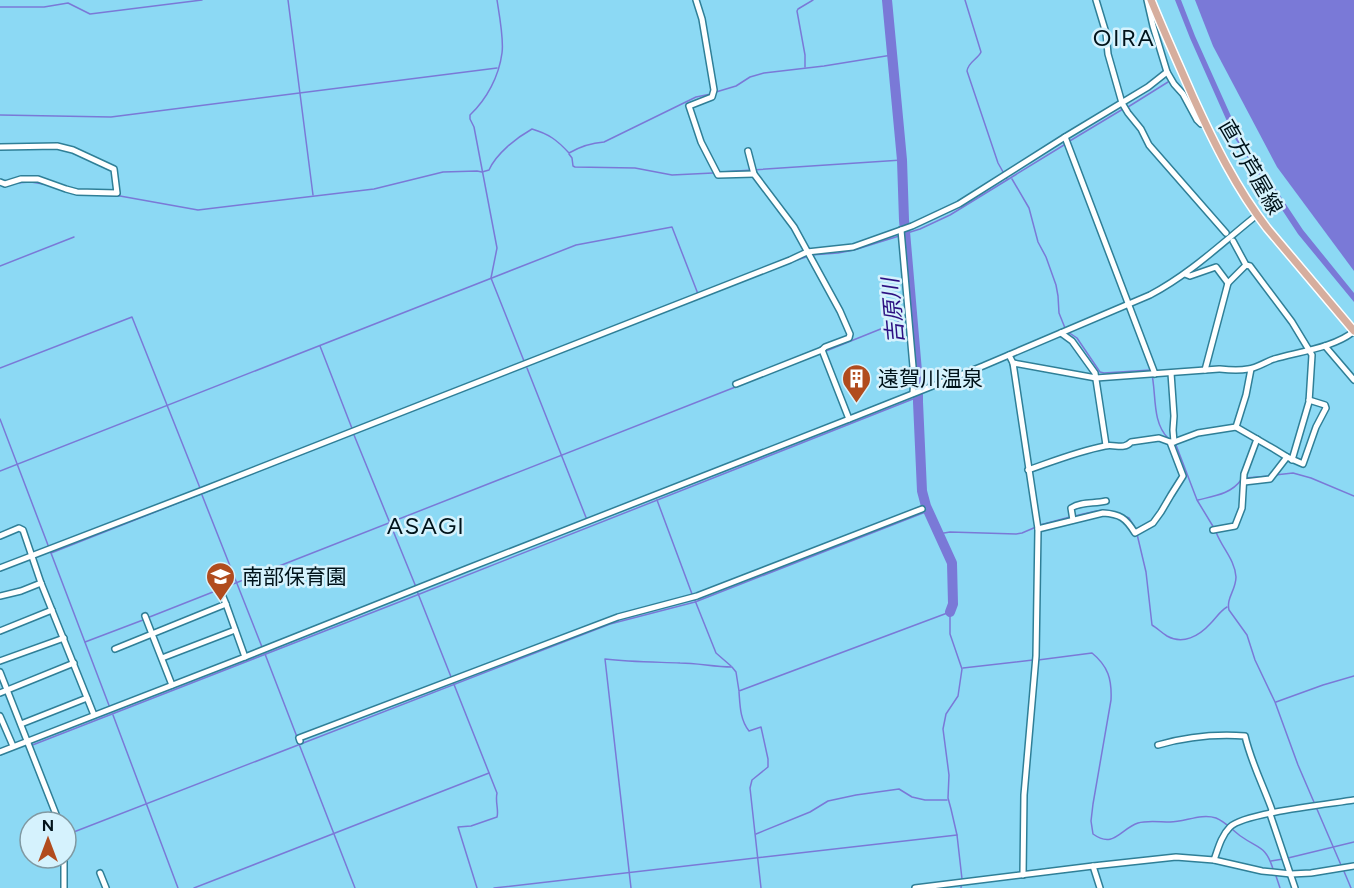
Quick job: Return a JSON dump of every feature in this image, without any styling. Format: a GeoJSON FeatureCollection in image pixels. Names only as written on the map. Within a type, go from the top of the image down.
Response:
{"type":"FeatureCollection","features":[{"type":"Feature","properties":{"kind":"main road","name":"直方芦屋線"},"geometry":{"type":"LineString","coordinates":[[1149,0],[1232,176],[1257,215],[1352,332]]}},
{"type":"Feature","properties":{"kind":"street"},"geometry":{"type":"LineString","coordinates":[[696,0],[702,19],[714,90],[712,97],[688,106],[701,142],[718,175],[754,174]]}},
{"type":"Feature","properties":{"kind":"street"},"geometry":{"type":"LineString","coordinates":[[1096,0],[1122,103],[1142,129],[1149,146],[1226,233]]}},
{"type":"Feature","properties":{"kind":"street"},"geometry":{"type":"LineString","coordinates":[[1149,0],[1153,26],[1167,72],[1183,94],[1197,120],[1201,124],[1206,124]]}},
{"type":"Feature","properties":{"kind":"street"},"geometry":{"type":"LineString","coordinates":[[0,568],[807,252],[853,248],[912,226],[959,204],[1065,136],[1148,87],[1167,72]]}},
{"type":"Feature","properties":{"kind":"street"},"geometry":{"type":"LineString","coordinates":[[1065,136],[1155,374]]}},
{"type":"Feature","properties":{"kind":"street"},"geometry":{"type":"LineString","coordinates":[[0,147],[57,146],[73,150],[114,169],[117,193],[77,192],[38,180],[21,179],[5,184],[0,182]]}},
{"type":"Feature","properties":{"kind":"street"},"geometry":{"type":"LineString","coordinates":[[736,384],[822,350],[849,338],[850,334],[840,311],[794,227],[754,174],[748,151]]}},
{"type":"Feature","properties":{"kind":"street"},"geometry":{"type":"LineString","coordinates":[[0,752],[849,419],[1061,333],[1168,285],[1185,274],[1257,215]]}},
{"type":"Feature","properties":{"kind":"street"},"geometry":{"type":"LineString","coordinates":[[901,230],[914,378],[913,393]]}},
{"type":"Feature","properties":{"kind":"street"},"geometry":{"type":"LineString","coordinates":[[1233,241],[1246,265],[1250,266],[1292,322],[1312,355],[1309,400],[1290,458],[1270,479],[1244,482]]}},
{"type":"Feature","properties":{"kind":"street"},"geometry":{"type":"LineString","coordinates":[[1205,370],[1228,282],[1246,265]]}},
{"type":"Feature","properties":{"kind":"street"},"geometry":{"type":"LineString","coordinates":[[1185,274],[1190,276],[1216,267],[1228,282]]}},
{"type":"Feature","properties":{"kind":"street"},"geometry":{"type":"LineString","coordinates":[[1013,363],[1096,378],[1251,369],[1274,359],[1325,346],[1352,332],[1354,341]]}},
{"type":"Feature","properties":{"kind":"street"},"geometry":{"type":"LineString","coordinates":[[1061,333],[1072,341],[1095,373],[1106,445]]}},
{"type":"Feature","properties":{"kind":"street"},"geometry":{"type":"LineString","coordinates":[[1325,346],[1354,380]]}},
{"type":"Feature","properties":{"kind":"street"},"geometry":{"type":"LineString","coordinates":[[822,350],[849,419]]}},
{"type":"Feature","properties":{"kind":"street"},"geometry":{"type":"LineString","coordinates":[[1009,355],[1013,363],[1038,529],[1036,656],[1024,795],[1023,875]]}},
{"type":"Feature","properties":{"kind":"street"},"geometry":{"type":"LineString","coordinates":[[1236,427],[1251,369]]}},
{"type":"Feature","properties":{"kind":"street"},"geometry":{"type":"LineString","coordinates":[[1038,529],[1103,513],[1113,514],[1128,521],[1135,533],[1153,523],[1183,476],[1172,442],[1174,416],[1171,373]]}},
{"type":"Feature","properties":{"kind":"street"},"geometry":{"type":"LineString","coordinates":[[1028,470],[1106,445],[1125,447],[1131,442],[1159,438],[1172,442],[1198,433],[1236,427],[1303,464],[1316,427],[1326,408],[1325,405],[1309,400]]}},
{"type":"Feature","properties":{"kind":"street"},"geometry":{"type":"LineString","coordinates":[[1213,530],[1235,526],[1242,508],[1244,474],[1257,440]]}},
{"type":"Feature","properties":{"kind":"street"},"geometry":{"type":"LineString","coordinates":[[1072,520],[1071,508],[1076,505],[1106,501]]}},
{"type":"Feature","properties":{"kind":"street"},"geometry":{"type":"LineString","coordinates":[[300,741],[299,738],[618,617],[697,596],[922,509]]}},
{"type":"Feature","properties":{"kind":"street"},"geometry":{"type":"LineString","coordinates":[[0,536],[19,528],[24,530],[41,583],[94,715]]}},
{"type":"Feature","properties":{"kind":"street"},"geometry":{"type":"LineString","coordinates":[[0,596],[41,583]]}},
{"type":"Feature","properties":{"kind":"street"},"geometry":{"type":"LineString","coordinates":[[219,587],[245,657]]}},
{"type":"Feature","properties":{"kind":"street"},"geometry":{"type":"LineString","coordinates":[[115,649],[226,604]]}},
{"type":"Feature","properties":{"kind":"street"},"geometry":{"type":"LineString","coordinates":[[0,631],[52,610]]}},
{"type":"Feature","properties":{"kind":"street"},"geometry":{"type":"LineString","coordinates":[[145,616],[172,685]]}},
{"type":"Feature","properties":{"kind":"street"},"geometry":{"type":"LineString","coordinates":[[162,658],[235,630]]}},
{"type":"Feature","properties":{"kind":"street"},"geometry":{"type":"LineString","coordinates":[[0,661],[64,638]]}},
{"type":"Feature","properties":{"kind":"street"},"geometry":{"type":"LineString","coordinates":[[0,693],[74,663]]}},
{"type":"Feature","properties":{"kind":"street"},"geometry":{"type":"LineString","coordinates":[[0,672],[54,810]]}},
{"type":"Feature","properties":{"kind":"street"},"geometry":{"type":"LineString","coordinates":[[21,724],[87,698]]}},
{"type":"Feature","properties":{"kind":"street"},"geometry":{"type":"LineString","coordinates":[[0,716],[13,746]]}},
{"type":"Feature","properties":{"kind":"street"},"geometry":{"type":"LineString","coordinates":[[1158,745],[1178,739],[1234,734],[1245,736],[1250,757],[1264,785],[1272,810],[1270,814],[1295,888]]}},
{"type":"Feature","properties":{"kind":"street"},"geometry":{"type":"LineString","coordinates":[[1214,860],[1221,839],[1237,821],[1354,800]]}},
{"type":"Feature","properties":{"kind":"street"},"geometry":{"type":"LineString","coordinates":[[915,888],[1176,857],[1214,860],[1262,871],[1290,874],[1354,866]]}},
{"type":"Feature","properties":{"kind":"street"},"geometry":{"type":"LineString","coordinates":[[1093,866],[1100,888]]}},
{"type":"Feature","properties":{"kind":"street"},"geometry":{"type":"LineString","coordinates":[[64,870],[64,888]]}},
{"type":"Feature","properties":{"kind":"street"},"geometry":{"type":"LineString","coordinates":[[100,873],[105,888]]}},
{"type":"Feature","properties":{"kind":"shaded area"},"geometry":{"type":"Polygon","coordinates":[[[1175,0],[1181,0],[1239,134],[1303,230],[1354,293],[1354,302],[1298,234],[1234,137],[1175,0]]]}},
{"type":"Feature","properties":{"kind":"shaded area"},"geometry":{"type":"Polygon","coordinates":[[[1195,0],[1354,0],[1354,271],[1277,167],[1213,46],[1195,0]]]}},
{"type":"Feature","properties":{"kind":"waterway"},"geometry":{"type":"LineString","coordinates":[[0,7],[44,7],[68,3],[90,14],[202,0]]}},
{"type":"Feature","properties":{"kind":"waterway"},"geometry":{"type":"LineString","coordinates":[[288,0],[313,195]]}},
{"type":"Feature","properties":{"kind":"waterway"},"geometry":{"type":"LineString","coordinates":[[497,0],[502,41],[500,62],[491,87],[482,102],[470,115],[470,119],[474,127],[497,248],[491,278],[524,361]]}},
{"type":"Feature","properties":{"kind":"waterway"},"geometry":{"type":"LineString","coordinates":[[805,67],[797,11],[813,0]]}},
{"type":"Feature","properties":{"kind":"waterway","name":"吉原川"},"geometry":{"type":"LineString","coordinates":[[887,0],[902,160],[904,220],[918,383],[922,491],[926,506],[952,563],[953,604],[950,612]]}},
{"type":"Feature","properties":{"kind":"waterway"},"geometry":{"type":"LineString","coordinates":[[965,0],[981,52],[969,65],[967,71],[998,163],[1007,179]]}},
{"type":"Feature","properties":{"kind":"waterway"},"geometry":{"type":"LineString","coordinates":[[716,92],[764,73],[892,55]]}},
{"type":"Feature","properties":{"kind":"waterway"},"geometry":{"type":"LineString","coordinates":[[0,115],[111,117],[497,68]]}},
{"type":"Feature","properties":{"kind":"waterway"},"geometry":{"type":"LineString","coordinates":[[1128,107],[1168,82]]}},
{"type":"Feature","properties":{"kind":"waterway"},"geometry":{"type":"LineString","coordinates":[[91,195],[120,196],[198,210],[374,189],[443,172],[482,172],[489,170],[496,158],[507,147],[532,129],[552,138],[569,153],[586,145],[604,142],[696,97],[711,94]]}},
{"type":"Feature","properties":{"kind":"waterway"},"geometry":{"type":"LineString","coordinates":[[1068,142],[1123,109]]}},
{"type":"Feature","properties":{"kind":"waterway"},"geometry":{"type":"LineString","coordinates":[[904,234],[950,215],[1064,145]]}},
{"type":"Feature","properties":{"kind":"waterway"},"geometry":{"type":"LineString","coordinates":[[569,154],[575,167],[635,168],[672,175],[713,173]]}},
{"type":"Feature","properties":{"kind":"waterway"},"geometry":{"type":"LineString","coordinates":[[721,172],[902,160]]}},
{"type":"Feature","properties":{"kind":"waterway"},"geometry":{"type":"LineString","coordinates":[[1012,179],[1029,208],[1038,242],[1056,285],[1059,313],[1065,328]]}},
{"type":"Feature","properties":{"kind":"waterway"},"geometry":{"type":"LineString","coordinates":[[15,183],[43,184]]}},
{"type":"Feature","properties":{"kind":"waterway"},"geometry":{"type":"LineString","coordinates":[[0,471],[576,245],[672,227],[698,294]]}},
{"type":"Feature","properties":{"kind":"waterway"},"geometry":{"type":"LineString","coordinates":[[811,255],[854,250],[899,236]]}},
{"type":"Feature","properties":{"kind":"waterway"},"geometry":{"type":"LineString","coordinates":[[0,266],[74,237]]}},
{"type":"Feature","properties":{"kind":"waterway"},"geometry":{"type":"LineString","coordinates":[[794,261],[806,257]]}},
{"type":"Feature","properties":{"kind":"waterway"},"geometry":{"type":"LineString","coordinates":[[0,368],[132,317],[200,488]]}},
{"type":"Feature","properties":{"kind":"waterway"},"geometry":{"type":"LineString","coordinates":[[826,351],[908,318]]}},
{"type":"Feature","properties":{"kind":"waterway"},"geometry":{"type":"LineString","coordinates":[[1068,332],[1077,338],[1100,372],[1151,370],[1157,415],[1168,438]]}},
{"type":"Feature","properties":{"kind":"waterway"},"geometry":{"type":"LineString","coordinates":[[51,553],[602,336]]}},
{"type":"Feature","properties":{"kind":"waterway"},"geometry":{"type":"LineString","coordinates":[[320,346],[353,431]]}},
{"type":"Feature","properties":{"kind":"waterway"},"geometry":{"type":"LineString","coordinates":[[527,368],[587,520]]}},
{"type":"Feature","properties":{"kind":"waterway"},"geometry":{"type":"LineString","coordinates":[[223,588],[738,386]]}},
{"type":"Feature","properties":{"kind":"waterway"},"geometry":{"type":"LineString","coordinates":[[30,746],[918,397]]}},
{"type":"Feature","properties":{"kind":"waterway"},"geometry":{"type":"LineString","coordinates":[[0,419],[110,708]]}},
{"type":"Feature","properties":{"kind":"waterway"},"geometry":{"type":"LineString","coordinates":[[354,435],[416,587]]}},
{"type":"Feature","properties":{"kind":"waterway"},"geometry":{"type":"LineString","coordinates":[[1174,444],[1197,500],[1214,528]]}},
{"type":"Feature","properties":{"kind":"waterway"},"geometry":{"type":"LineString","coordinates":[[1275,475],[1293,473],[1354,496]]}},
{"type":"Feature","properties":{"kind":"waterway"},"geometry":{"type":"LineString","coordinates":[[1245,478],[1270,476]]}},
{"type":"Feature","properties":{"kind":"waterway"},"geometry":{"type":"LineString","coordinates":[[1198,500],[1227,491],[1241,480]]}},
{"type":"Feature","properties":{"kind":"waterway"},"geometry":{"type":"LineString","coordinates":[[202,495],[262,647]]}},
{"type":"Feature","properties":{"kind":"waterway"},"geometry":{"type":"LineString","coordinates":[[657,500],[692,594]]}},
{"type":"Feature","properties":{"kind":"waterway"},"geometry":{"type":"LineString","coordinates":[[78,830],[610,624],[695,602],[928,511]]}},
{"type":"Feature","properties":{"kind":"waterway"},"geometry":{"type":"LineString","coordinates":[[1075,516],[1100,511],[1114,512]]}},
{"type":"Feature","properties":{"kind":"waterway"},"geometry":{"type":"LineString","coordinates":[[1124,516],[1129,518],[1136,530]]}},
{"type":"Feature","properties":{"kind":"waterway"},"geometry":{"type":"LineString","coordinates":[[1040,525],[1070,517]]}},
{"type":"Feature","properties":{"kind":"waterway"},"geometry":{"type":"LineString","coordinates":[[938,534],[950,532],[1016,534],[1036,527]]}},
{"type":"Feature","properties":{"kind":"waterway"},"geometry":{"type":"LineString","coordinates":[[1216,532],[1235,571],[1236,582],[1229,602],[1229,610],[1247,635],[1255,660],[1275,702],[1298,765],[1341,865]]}},
{"type":"Feature","properties":{"kind":"waterway"},"geometry":{"type":"LineString","coordinates":[[1137,534],[1146,572],[1152,625],[1173,639],[1190,638],[1201,632],[1227,607]]}},
{"type":"Feature","properties":{"kind":"waterway"},"geometry":{"type":"LineString","coordinates":[[147,618],[218,590]]}},
{"type":"Feature","properties":{"kind":"waterway"},"geometry":{"type":"LineString","coordinates":[[417,591],[497,793],[497,817],[471,826],[458,827],[477,888]]}},
{"type":"Feature","properties":{"kind":"waterway"},"geometry":{"type":"LineString","coordinates":[[694,598],[716,653],[731,666]]}},
{"type":"Feature","properties":{"kind":"waterway"},"geometry":{"type":"LineString","coordinates":[[631,888],[605,659],[732,667],[736,672],[739,691],[950,612],[950,634],[962,669],[958,696],[946,714],[943,729],[949,775],[948,798],[957,835],[961,888]]}},
{"type":"Feature","properties":{"kind":"waterway"},"geometry":{"type":"LineString","coordinates":[[85,642],[143,620]]}},
{"type":"Feature","properties":{"kind":"waterway"},"geometry":{"type":"LineString","coordinates":[[1038,660],[1092,653],[1108,673],[1111,700],[1093,804],[1091,821],[1093,834],[1100,838],[1112,839],[1142,822],[1176,822],[1199,817],[1216,818],[1265,852],[1273,869]]}},
{"type":"Feature","properties":{"kind":"waterway"},"geometry":{"type":"LineString","coordinates":[[265,654],[297,737]]}},
{"type":"Feature","properties":{"kind":"waterway"},"geometry":{"type":"LineString","coordinates":[[963,668],[1033,660]]}},
{"type":"Feature","properties":{"kind":"waterway"},"geometry":{"type":"LineString","coordinates":[[1276,702],[1354,676]]}},
{"type":"Feature","properties":{"kind":"waterway"},"geometry":{"type":"LineString","coordinates":[[739,692],[744,722],[749,731],[761,727],[768,759],[768,767],[752,780],[750,788],[761,888]]}},
{"type":"Feature","properties":{"kind":"waterway"},"geometry":{"type":"LineString","coordinates":[[113,715],[178,888]]}},
{"type":"Feature","properties":{"kind":"waterway"},"geometry":{"type":"LineString","coordinates":[[299,744],[355,888]]}},
{"type":"Feature","properties":{"kind":"waterway"},"geometry":{"type":"LineString","coordinates":[[29,753],[51,810]]}},
{"type":"Feature","properties":{"kind":"waterway"},"geometry":{"type":"LineString","coordinates":[[194,888],[489,773]]}},
{"type":"Feature","properties":{"kind":"waterway"},"geometry":{"type":"LineString","coordinates":[[756,834],[810,812],[828,801],[856,795],[899,789],[912,797],[925,800],[947,800]]}},
{"type":"Feature","properties":{"kind":"waterway"},"geometry":{"type":"LineString","coordinates":[[494,888],[957,835]]}},
{"type":"Feature","properties":{"kind":"waterway"},"geometry":{"type":"LineString","coordinates":[[1288,858],[1354,842]]}},
{"type":"Feature","properties":{"kind":"waterway"},"geometry":{"type":"LineString","coordinates":[[1271,861],[1283,859]]}},
{"type":"Feature","properties":{"kind":"waterway"},"geometry":{"type":"LineString","coordinates":[[1343,869],[1351,888]]}},
{"type":"Feature","properties":{"kind":"waterway"},"geometry":{"type":"LineString","coordinates":[[61,870],[61,888]]}},
{"type":"Feature","properties":{"kind":"waterway"},"geometry":{"type":"LineString","coordinates":[[1276,876],[1280,888]]}},
{"type":"Feature","properties":{"kind":"place","name":"遠賀川温泉"},"geometry":{"type":"Point","coordinates":[857,404]}},
{"type":"Feature","properties":{"kind":"place","name":"南部保育園"},"geometry":{"type":"Point","coordinates":[221,602]}},
{"type":"Feature","properties":{"kind":"district","name":"OIRA"},"geometry":{"type":"Point","coordinates":[1124,37]}},
{"type":"Feature","properties":{"kind":"district","name":"ASAGI"},"geometry":{"type":"Point","coordinates":[426,525]}}]}
